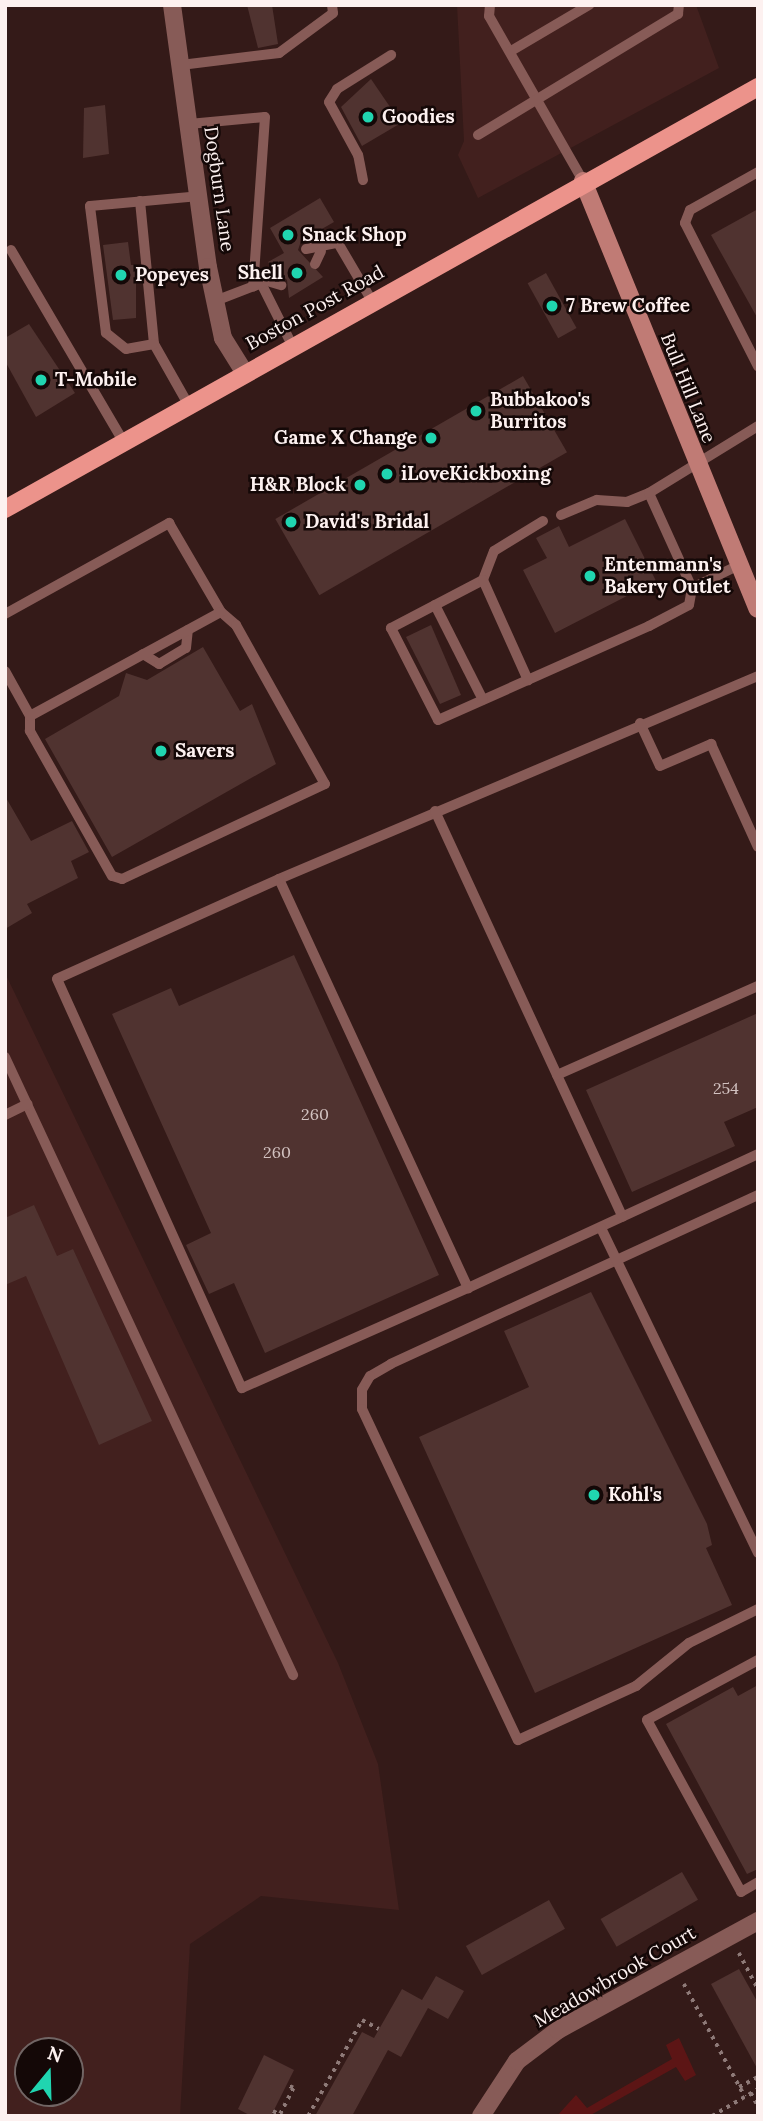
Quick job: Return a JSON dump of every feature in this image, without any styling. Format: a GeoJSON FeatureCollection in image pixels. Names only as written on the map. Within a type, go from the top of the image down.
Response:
{"type":"FeatureCollection","features":[{"type":"Feature","properties":{"kind":"main road","name":"Boston Post Road"},"geometry":{"type":"LineString","coordinates":[[5,509],[583,181],[755,93]]}},
{"type":"Feature","properties":{"kind":"main road","name":"Bull Hill Lane"},"geometry":{"type":"LineString","coordinates":[[583,181],[695,461],[758,609]]}},
{"type":"Feature","properties":{"kind":"street","name":"Dogburn Lane"},"geometry":{"type":"LineString","coordinates":[[172,5],[222,338],[244,372]]}},
{"type":"Feature","properties":{"kind":"street","name":"Meadowbrook Court"},"geometry":{"type":"LineString","coordinates":[[481,2116],[517,2061],[558,2030],[758,1921]]}},
{"type":"Feature","properties":{"kind":"lane"},"geometry":{"type":"LineString","coordinates":[[180,65],[279,53],[333,13],[332,5]]}},
{"type":"Feature","properties":{"kind":"lane"},"geometry":{"type":"LineString","coordinates":[[490,5],[511,51],[583,181]]}},
{"type":"Feature","properties":{"kind":"lane"},"geometry":{"type":"LineString","coordinates":[[511,51],[589,5]]}},
{"type":"Feature","properties":{"kind":"lane"},"geometry":{"type":"LineString","coordinates":[[478,135],[678,14],[679,5]]}},
{"type":"Feature","properties":{"kind":"lane"},"geometry":{"type":"LineString","coordinates":[[363,180],[358,155],[329,102],[337,89],[391,55]]}},
{"type":"Feature","properties":{"kind":"lane"},"geometry":{"type":"LineString","coordinates":[[189,124],[265,117],[260,284],[292,345]]}},
{"type":"Feature","properties":{"kind":"lane"},"geometry":{"type":"LineString","coordinates":[[758,172],[690,210],[685,223],[758,366]]}},
{"type":"Feature","properties":{"kind":"lane"},"geometry":{"type":"LineString","coordinates":[[154,344],[125,349],[106,333],[90,206],[199,196]]}},
{"type":"Feature","properties":{"kind":"lane"},"geometry":{"type":"LineString","coordinates":[[140,201],[154,344],[188,404]]}},
{"type":"Feature","properties":{"kind":"lane"},"geometry":{"type":"LineString","coordinates":[[306,249],[321,251],[338,243],[372,301]]}},
{"type":"Feature","properties":{"kind":"lane"},"geometry":{"type":"LineString","coordinates":[[11,250],[123,442]]}},
{"type":"Feature","properties":{"kind":"lane"},"geometry":{"type":"LineString","coordinates":[[315,264],[321,251]]}},
{"type":"Feature","properties":{"kind":"lane"},"geometry":{"type":"LineString","coordinates":[[260,284],[272,268]]}},
{"type":"Feature","properties":{"kind":"lane"},"geometry":{"type":"LineString","coordinates":[[215,301],[260,284],[281,285]]}},
{"type":"Feature","properties":{"kind":"lane"},"geometry":{"type":"LineString","coordinates":[[561,515],[597,500],[627,502],[649,493],[695,461],[758,426]]}},
{"type":"Feature","properties":{"kind":"lane"},"geometry":{"type":"LineString","coordinates":[[544,521],[494,551],[483,580],[391,628],[438,720],[689,605],[692,588],[649,493]]}},
{"type":"Feature","properties":{"kind":"lane"},"geometry":{"type":"LineString","coordinates":[[5,614],[169,523],[221,612],[236,625],[325,784],[122,879],[112,876],[30,732],[30,716],[5,671]]}},
{"type":"Feature","properties":{"kind":"lane"},"geometry":{"type":"LineString","coordinates":[[692,588],[739,565]]}},
{"type":"Feature","properties":{"kind":"lane"},"geometry":{"type":"LineString","coordinates":[[483,580],[528,680]]}},
{"type":"Feature","properties":{"kind":"lane"},"geometry":{"type":"LineString","coordinates":[[435,605],[483,700]]}},
{"type":"Feature","properties":{"kind":"lane"},"geometry":{"type":"LineString","coordinates":[[30,716],[221,612]]}},
{"type":"Feature","properties":{"kind":"lane"},"geometry":{"type":"LineString","coordinates":[[758,676],[640,723],[435,811],[57,979],[243,1388],[601,1228],[758,1154]]}},
{"type":"Feature","properties":{"kind":"lane"},"geometry":{"type":"LineString","coordinates":[[640,723],[660,765],[711,744],[758,847]]}},
{"type":"Feature","properties":{"kind":"lane"},"geometry":{"type":"LineString","coordinates":[[435,811],[624,1217]]}},
{"type":"Feature","properties":{"kind":"lane"},"geometry":{"type":"LineString","coordinates":[[279,879],[468,1288]]}},
{"type":"Feature","properties":{"kind":"lane"},"geometry":{"type":"LineString","coordinates":[[557,1075],[758,986]]}},
{"type":"Feature","properties":{"kind":"lane"},"geometry":{"type":"LineString","coordinates":[[5,1057],[293,1675]]}},
{"type":"Feature","properties":{"kind":"lane"},"geometry":{"type":"LineString","coordinates":[[5,1115],[28,1104]]}},
{"type":"Feature","properties":{"kind":"lane"},"geometry":{"type":"LineString","coordinates":[[758,1195],[391,1364],[370,1376],[362,1409],[518,1740],[636,1686],[689,1643],[758,1609]]}},
{"type":"Feature","properties":{"kind":"lane"},"geometry":{"type":"LineString","coordinates":[[601,1228],[758,1553]]}},
{"type":"Feature","properties":{"kind":"lane"},"geometry":{"type":"LineString","coordinates":[[758,1660],[647,1720],[741,1892],[758,1882]]}},
{"type":"Feature","properties":{"kind":"path"},"geometry":{"type":"LineString","coordinates":[[739,1954],[758,1989]]}},
{"type":"Feature","properties":{"kind":"path"},"geometry":{"type":"LineString","coordinates":[[684,1984],[745,2097]]}},
{"type":"Feature","properties":{"kind":"path"},"geometry":{"type":"LineString","coordinates":[[308,2116],[362,2020],[379,2029]]}},
{"type":"Feature","properties":{"kind":"path"},"geometry":{"type":"LineString","coordinates":[[739,2087],[758,2077]]}},
{"type":"Feature","properties":{"kind":"path"},"geometry":{"type":"LineString","coordinates":[[273,2111],[282,2115],[293,2088],[286,2085]]}},
{"type":"Feature","properties":{"kind":"path"},"geometry":{"type":"LineString","coordinates":[[712,2116],[758,2089]]}},
{"type":"Feature","properties":{"kind":"path"},"geometry":{"type":"LineString","coordinates":[[751,2093],[758,2106]]}},
{"type":"Feature","properties":{"kind":"shaded area"},"geometry":{"type":"Polygon","coordinates":[[[457,5],[696,5],[719,68],[478,198],[458,155],[464,141],[457,5]]]}},
{"type":"Feature","properties":{"kind":"shaded area"},"geometry":{"type":"Polygon","coordinates":[[[5,973],[338,1663],[378,1764],[399,1910],[261,1896],[190,1944],[180,2116],[5,2116],[5,973]]]}},
{"type":"Feature","properties":{"kind":"shaded area"},"geometry":{"type":"Polygon","coordinates":[[[679,2038],[696,2075],[685,2081],[676,2067],[589,2116],[557,2116],[576,2095],[587,2108],[672,2059],[666,2045],[679,2038]]]}},
{"type":"Feature","properties":{"kind":"building"},"geometry":{"type":"Polygon","coordinates":[[[247,5],[272,5],[278,44],[258,48],[247,5]]]}},
{"type":"Feature","properties":{"kind":"building","name":"Goodies"},"geometry":{"type":"Polygon","coordinates":[[[371,79],[401,123],[362,146],[341,107],[371,79]]]}},
{"type":"Feature","properties":{"kind":"building"},"geometry":{"type":"Polygon","coordinates":[[[105,105],[109,154],[83,158],[84,108],[105,105]]]}},
{"type":"Feature","properties":{"kind":"building"},"geometry":{"type":"Polygon","coordinates":[[[320,198],[334,222],[301,241],[298,250],[323,277],[289,298],[287,280],[268,262],[284,253],[270,228],[320,198]]]}},
{"type":"Feature","properties":{"kind":"building"},"geometry":{"type":"Polygon","coordinates":[[[758,209],[758,319],[711,235],[758,209]]]}},
{"type":"Feature","properties":{"kind":"building","name":"Popeyes"},"geometry":{"type":"Polygon","coordinates":[[[128,242],[131,265],[136,265],[136,318],[113,320],[103,245],[128,242]]]}},
{"type":"Feature","properties":{"kind":"building","name":"7 Brew Coffee"},"geometry":{"type":"Polygon","coordinates":[[[546,273],[577,328],[558,338],[528,283],[546,273]]]}},
{"type":"Feature","properties":{"kind":"building","name":"T-Mobile"},"geometry":{"type":"Polygon","coordinates":[[[29,324],[75,393],[36,417],[5,361],[5,338],[29,324]]]}},
{"type":"Feature","properties":{"kind":"building"},"geometry":{"type":"Polygon","coordinates":[[[523,376],[567,452],[319,595],[275,519],[523,376]]]}},
{"type":"Feature","properties":{"kind":"building","name":"Entenmann's Bakery Outlet"},"geometry":{"type":"Polygon","coordinates":[[[625,519],[656,581],[555,633],[523,570],[547,558],[536,538],[559,526],[569,547],[625,519]]]}},
{"type":"Feature","properties":{"kind":"building"},"geometry":{"type":"Polygon","coordinates":[[[431,625],[461,695],[440,704],[406,637],[431,625]]]}},
{"type":"Feature","properties":{"kind":"building","name":"Savers"},"geometry":{"type":"Polygon","coordinates":[[[203,647],[240,711],[252,704],[276,764],[112,857],[45,739],[119,696],[126,673],[147,680],[203,647]]]}},
{"type":"Feature","properties":{"kind":"building"},"geometry":{"type":"Polygon","coordinates":[[[5,796],[31,841],[72,821],[89,852],[71,861],[78,878],[27,904],[32,913],[5,929],[5,796]]]}},
{"type":"Feature","properties":{"kind":"building"},"geometry":{"type":"Polygon","coordinates":[[[294,955],[439,1275],[265,1353],[234,1283],[209,1294],[186,1245],[211,1233],[112,1014],[171,988],[179,1006],[294,955]]]}},
{"type":"Feature","properties":{"kind":"building"},"geometry":{"type":"Polygon","coordinates":[[[758,1013],[758,1107],[724,1122],[735,1146],[632,1192],[586,1090],[758,1013]]]}},
{"type":"Feature","properties":{"kind":"building"},"geometry":{"type":"Polygon","coordinates":[[[34,1205],[57,1256],[73,1249],[152,1421],[99,1445],[26,1276],[5,1285],[5,1218],[34,1205]]]}},
{"type":"Feature","properties":{"kind":"building"},"geometry":{"type":"Polygon","coordinates":[[[591,1292],[707,1524],[712,1545],[706,1548],[732,1605],[535,1693],[419,1437],[529,1387],[504,1331],[591,1292]]]}},
{"type":"Feature","properties":{"kind":"building"},"geometry":{"type":"Polygon","coordinates":[[[758,1685],[758,1869],[747,1874],[666,1724],[733,1687],[738,1696],[758,1685]]]}},
{"type":"Feature","properties":{"kind":"building"},"geometry":{"type":"Polygon","coordinates":[[[682,1872],[698,1900],[617,1947],[601,1919],[682,1872]]]}},
{"type":"Feature","properties":{"kind":"building"},"geometry":{"type":"Polygon","coordinates":[[[549,1900],[565,1929],[482,1975],[466,1946],[549,1900]]]}},
{"type":"Feature","properties":{"kind":"building"},"geometry":{"type":"Polygon","coordinates":[[[739,1969],[758,2003],[758,2070],[711,1984],[739,1969]]]}},
{"type":"Feature","properties":{"kind":"building"},"geometry":{"type":"Polygon","coordinates":[[[436,1976],[464,1991],[448,2019],[428,2008],[401,2057],[388,2050],[352,2116],[315,2116],[362,2032],[374,2038],[402,1989],[422,2000],[436,1976]]]}},
{"type":"Feature","properties":{"kind":"building"},"geometry":{"type":"Polygon","coordinates":[[[264,2055],[294,2070],[271,2116],[251,2116],[238,2109],[264,2055]]]}},
{"type":"Feature","properties":{"kind":"place","name":"Goodies"},"geometry":{"type":"Point","coordinates":[368,117]}},
{"type":"Feature","properties":{"kind":"place","name":"Snack Shop"},"geometry":{"type":"Point","coordinates":[288,235]}},
{"type":"Feature","properties":{"kind":"place","name":"Shell"},"geometry":{"type":"Point","coordinates":[297,273]}},
{"type":"Feature","properties":{"kind":"place","name":"Popeyes"},"geometry":{"type":"Point","coordinates":[121,275]}},
{"type":"Feature","properties":{"kind":"place","name":"7 Brew Coffee"},"geometry":{"type":"Point","coordinates":[552,306]}},
{"type":"Feature","properties":{"kind":"place","name":"T-Mobile"},"geometry":{"type":"Point","coordinates":[41,380]}},
{"type":"Feature","properties":{"kind":"place","name":"Bubbakoo's Burritos"},"geometry":{"type":"Point","coordinates":[476,411]}},
{"type":"Feature","properties":{"kind":"place","name":"Game X Change"},"geometry":{"type":"Point","coordinates":[431,438]}},
{"type":"Feature","properties":{"kind":"place","name":"iLoveKickboxing"},"geometry":{"type":"Point","coordinates":[387,474]}},
{"type":"Feature","properties":{"kind":"place","name":"H&R Block"},"geometry":{"type":"Point","coordinates":[360,485]}},
{"type":"Feature","properties":{"kind":"place","name":"David's Bridal"},"geometry":{"type":"Point","coordinates":[291,522]}},
{"type":"Feature","properties":{"kind":"place","name":"Entenmann's Bakery Outlet"},"geometry":{"type":"Point","coordinates":[590,576]}},
{"type":"Feature","properties":{"kind":"place","name":"Savers"},"geometry":{"type":"Point","coordinates":[161,751]}},
{"type":"Feature","properties":{"kind":"place","name":"Kohl's"},"geometry":{"type":"Point","coordinates":[594,1495]}}]}
